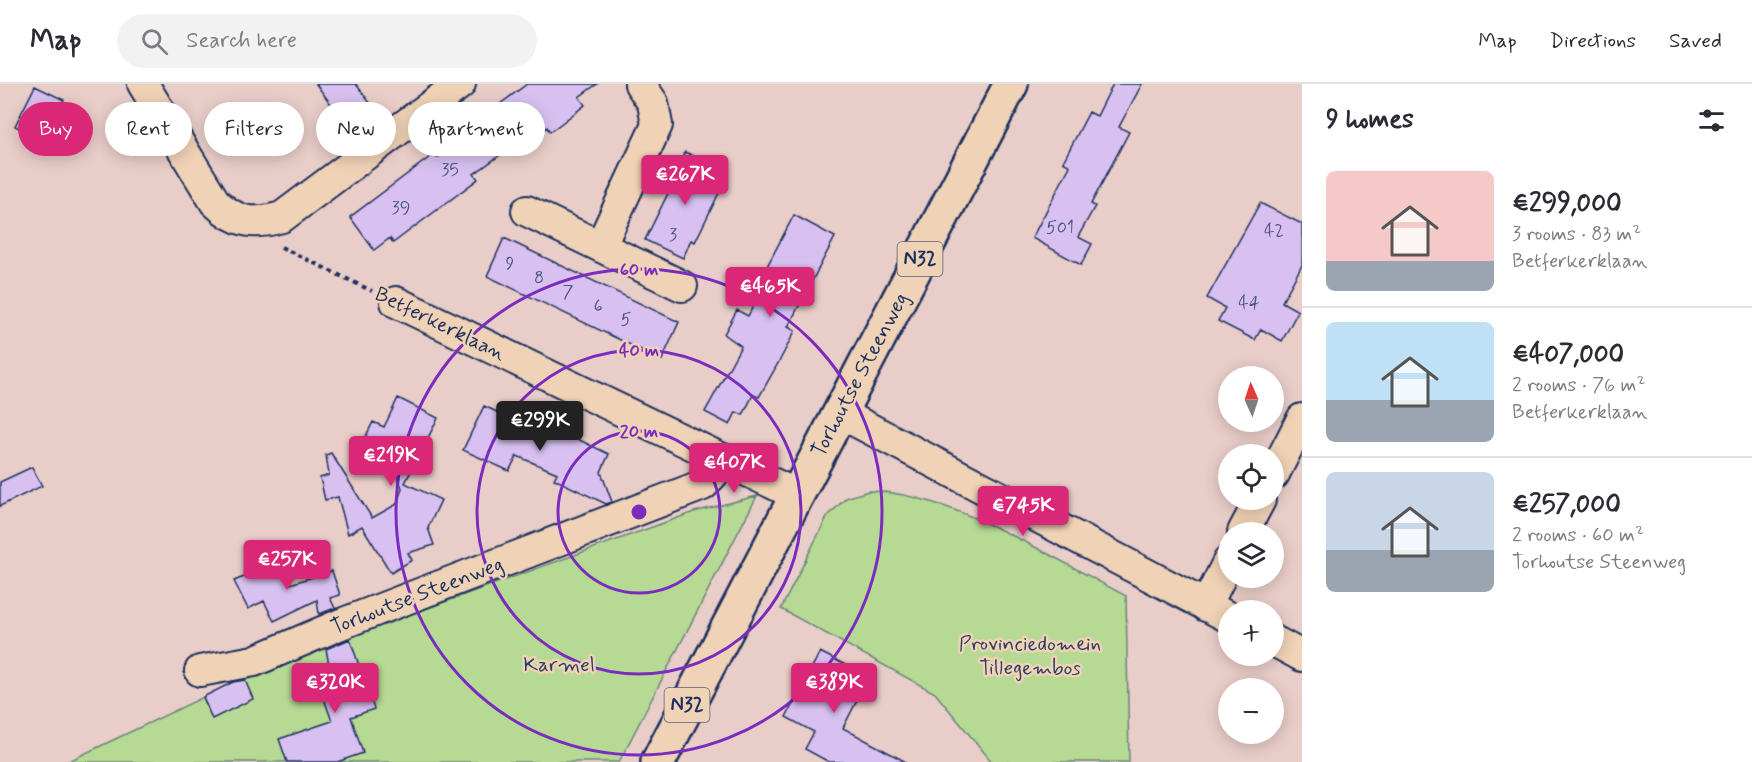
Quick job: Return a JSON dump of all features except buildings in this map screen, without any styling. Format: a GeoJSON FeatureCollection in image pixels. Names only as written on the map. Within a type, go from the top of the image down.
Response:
{"type":"FeatureCollection","features":[{"type":"Feature","properties":{"kind":"main road","name":"Torhoutse Steenweg"},"geometry":{"type":"LineString","coordinates":[[658,762],[1011,84]]}},
{"type":"Feature","properties":{"kind":"street"},"geometry":{"type":"LineString","coordinates":[[143,84],[215,202],[225,211],[250,223],[282,217],[460,84]]}},
{"type":"Feature","properties":{"kind":"street"},"geometry":{"type":"LineString","coordinates":[[601,245],[657,125],[653,103],[640,84]]}},
{"type":"Feature","properties":{"kind":"street"},"geometry":{"type":"LineString","coordinates":[[527,211],[682,286]]}},
{"type":"Feature","properties":{"kind":"street","name":"Betferkerklaan"},"geometry":{"type":"LineString","coordinates":[[396,302],[724,462],[797,495]]}},
{"type":"Feature","properties":{"kind":"street"},"geometry":{"type":"LineString","coordinates":[[840,414],[1217,612],[1222,588]]}},
{"type":"Feature","properties":{"kind":"street"},"geometry":{"type":"LineString","coordinates":[[1284,454],[1302,419]]}},
{"type":"Feature","properties":{"kind":"street","name":"Torhoutse Steenweg"},"geometry":{"type":"LineString","coordinates":[[200,671],[254,662],[341,624],[703,485],[724,462]]}},
{"type":"Feature","properties":{"kind":"street"},"geometry":{"type":"LineString","coordinates":[[1284,646],[1302,656]]}},
{"type":"Feature","properties":{"kind":"path","name":"Betferkerklaan"},"geometry":{"type":"LineString","coordinates":[[250,223],[275,244],[396,302]]}},
{"type":"Feature","properties":{"kind":"green space","name":"Provinciedomein Tillegembos"},"geometry":{"type":"Polygon","coordinates":[[[868,491],[900,494],[933,502],[966,515],[1034,546],[1126,596],[1129,762],[992,762],[935,693],[781,609],[827,517],[846,498],[868,491]]]}},
{"type":"Feature","properties":{"kind":"green space","name":"Karmel"},"geometry":{"type":"Polygon","coordinates":[[[757,496],[619,762],[67,762],[275,663],[694,512],[757,496]]]}}]}
